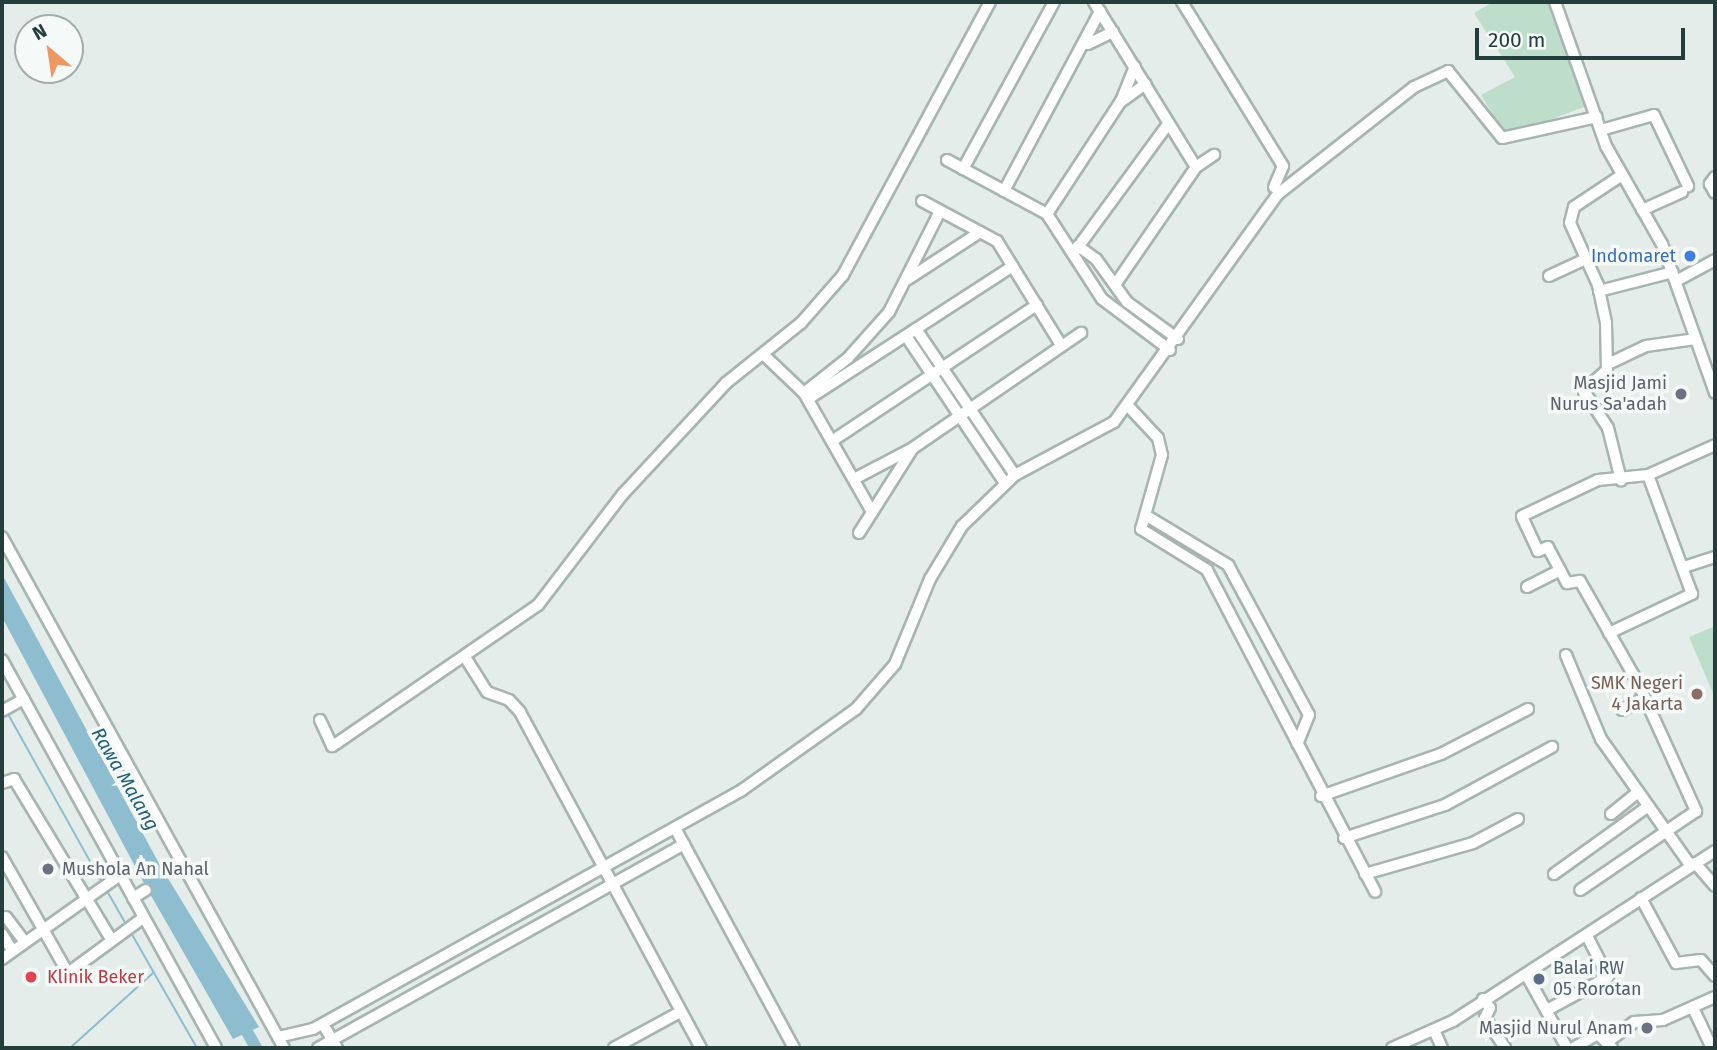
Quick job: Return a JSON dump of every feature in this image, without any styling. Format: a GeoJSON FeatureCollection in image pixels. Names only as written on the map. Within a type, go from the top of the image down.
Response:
{"type":"FeatureCollection","features":[{"type":"Feature","properties":{"kind":"street"},"geometry":{"type":"LineString","coordinates":[[320,720],[332,746],[529,613],[623,494],[726,383],[763,354],[843,275],[990,2]]}},
{"type":"Feature","properties":{"kind":"street"},"geometry":{"type":"LineString","coordinates":[[963,169],[1054,2]]}},
{"type":"Feature","properties":{"kind":"street"},"geometry":{"type":"LineString","coordinates":[[1094,2],[1196,167]]}},
{"type":"Feature","properties":{"kind":"street"},"geometry":{"type":"LineString","coordinates":[[1182,2],[1283,166],[1275,187]]}},
{"type":"Feature","properties":{"kind":"street"},"geometry":{"type":"LineString","coordinates":[[1555,2],[1619,177],[1642,210],[1675,277],[1696,339],[1712,374],[1715,393]]}},
{"type":"Feature","properties":{"kind":"street"},"geometry":{"type":"LineString","coordinates":[[1004,191],[1088,44],[1100,11]]}},
{"type":"Feature","properties":{"kind":"street"},"geometry":{"type":"LineString","coordinates":[[1088,44],[1113,32]]}},
{"type":"Feature","properties":{"kind":"street"},"geometry":{"type":"LineString","coordinates":[[1047,214],[1121,101],[1135,67]]}},
{"type":"Feature","properties":{"kind":"street"},"geometry":{"type":"LineString","coordinates":[[278,1037],[318,1026],[742,790],[879,687],[910,635],[942,555],[1004,482],[1094,437],[1129,407],[1278,194],[1439,72],[1453,75],[1502,138],[1597,117]]}},
{"type":"Feature","properties":{"kind":"street"},"geometry":{"type":"LineString","coordinates":[[1121,101],[1145,84]]}},
{"type":"Feature","properties":{"kind":"street"},"geometry":{"type":"LineString","coordinates":[[1601,130],[1654,115],[1685,189],[1642,210]]}},
{"type":"Feature","properties":{"kind":"street"},"geometry":{"type":"LineString","coordinates":[[1075,248],[1169,123]]}},
{"type":"Feature","properties":{"kind":"street"},"geometry":{"type":"LineString","coordinates":[[1116,282],[1196,167],[1214,155]]}},
{"type":"Feature","properties":{"kind":"street"},"geometry":{"type":"LineString","coordinates":[[947,160],[1047,214],[1075,248],[1116,282],[1128,302],[1178,340]]}},
{"type":"Feature","properties":{"kind":"street"},"geometry":{"type":"LineString","coordinates":[[1608,366],[1599,291],[1584,260],[1572,211],[1619,177]]}},
{"type":"Feature","properties":{"kind":"street"},"geometry":{"type":"LineString","coordinates":[[1715,177],[1710,184],[1715,193]]}},
{"type":"Feature","properties":{"kind":"street"},"geometry":{"type":"LineString","coordinates":[[922,201],[997,241],[1061,345]]}},
{"type":"Feature","properties":{"kind":"street"},"geometry":{"type":"LineString","coordinates":[[806,396],[869,336],[907,279],[940,211]]}},
{"type":"Feature","properties":{"kind":"street"},"geometry":{"type":"LineString","coordinates":[[907,279],[980,232]]}},
{"type":"Feature","properties":{"kind":"street"},"geometry":{"type":"LineString","coordinates":[[1075,248],[1088,284],[1119,313],[1170,350]]}},
{"type":"Feature","properties":{"kind":"street"},"geometry":{"type":"LineString","coordinates":[[1549,276],[1584,260]]}},
{"type":"Feature","properties":{"kind":"street"},"geometry":{"type":"LineString","coordinates":[[1599,291],[1675,277],[1710,263]]}},
{"type":"Feature","properties":{"kind":"street"},"geometry":{"type":"LineString","coordinates":[[806,396],[916,329],[1013,265]]}},
{"type":"Feature","properties":{"kind":"street"},"geometry":{"type":"LineString","coordinates":[[1119,313],[1128,302]]}},
{"type":"Feature","properties":{"kind":"street"},"geometry":{"type":"LineString","coordinates":[[832,441],[1037,305]]}},
{"type":"Feature","properties":{"kind":"street"},"geometry":{"type":"LineString","coordinates":[[916,329],[1015,475]]}},
{"type":"Feature","properties":{"kind":"street"},"geometry":{"type":"LineString","coordinates":[[854,479],[913,448],[958,412],[1081,332]]}},
{"type":"Feature","properties":{"kind":"street"},"geometry":{"type":"LineString","coordinates":[[906,335],[1004,482]]}},
{"type":"Feature","properties":{"kind":"street"},"geometry":{"type":"LineString","coordinates":[[1622,480],[1608,428],[1584,391],[1608,366],[1646,346],[1696,339]]}},
{"type":"Feature","properties":{"kind":"street"},"geometry":{"type":"LineString","coordinates":[[763,354],[806,396],[871,510]]}},
{"type":"Feature","properties":{"kind":"street"},"geometry":{"type":"LineString","coordinates":[[1129,407],[1158,438],[1162,455],[1147,516],[1141,529],[1207,570],[1321,796],[1375,892]]}},
{"type":"Feature","properties":{"kind":"street"},"geometry":{"type":"LineString","coordinates":[[1580,890],[1665,828],[1696,811],[1645,698],[1580,581],[1566,583],[1548,547],[1538,551],[1522,517],[1598,480],[1622,480],[1648,475],[1715,445]]}},
{"type":"Feature","properties":{"kind":"street"},"geometry":{"type":"LineString","coordinates":[[859,533],[871,510],[913,448]]}},
{"type":"Feature","properties":{"kind":"street"},"geometry":{"type":"LineString","coordinates":[[1609,633],[1691,596],[1684,567],[1648,475]]}},
{"type":"Feature","properties":{"kind":"street"},"geometry":{"type":"LineString","coordinates":[[1147,516],[1228,565],[1308,715],[1297,744]]}},
{"type":"Feature","properties":{"kind":"street"},"geometry":{"type":"LineString","coordinates":[[2,537],[284,1048]]}},
{"type":"Feature","properties":{"kind":"street"},"geometry":{"type":"LineString","coordinates":[[1207,570],[1215,557]]}},
{"type":"Feature","properties":{"kind":"street"},"geometry":{"type":"LineString","coordinates":[[1684,567],[1715,557]]}},
{"type":"Feature","properties":{"kind":"street"},"geometry":{"type":"LineString","coordinates":[[1527,587],[1560,570]]}},
{"type":"Feature","properties":{"kind":"street"},"geometry":{"type":"LineString","coordinates":[[1566,656],[1601,739],[1646,808],[1715,886]]}},
{"type":"Feature","properties":{"kind":"street"},"geometry":{"type":"LineString","coordinates":[[466,657],[487,692],[509,700],[520,712],[701,1048]]}},
{"type":"Feature","properties":{"kind":"street"},"geometry":{"type":"LineString","coordinates":[[2,660],[21,701],[215,1048]]}},
{"type":"Feature","properties":{"kind":"street"},"geometry":{"type":"LineString","coordinates":[[1622,710],[1645,698]]}},
{"type":"Feature","properties":{"kind":"street"},"geometry":{"type":"LineString","coordinates":[[2,711],[21,701]]}},
{"type":"Feature","properties":{"kind":"street"},"geometry":{"type":"LineString","coordinates":[[1321,796],[1441,754],[1528,709]]}},
{"type":"Feature","properties":{"kind":"street"},"geometry":{"type":"LineString","coordinates":[[1344,838],[1444,805],[1552,747]]}},
{"type":"Feature","properties":{"kind":"street"},"geometry":{"type":"LineString","coordinates":[[3,780],[14,779],[111,939]]}},
{"type":"Feature","properties":{"kind":"street"},"geometry":{"type":"LineString","coordinates":[[1611,814],[1638,792]]}},
{"type":"Feature","properties":{"kind":"street"},"geometry":{"type":"LineString","coordinates":[[1554,874],[1646,808]]}},
{"type":"Feature","properties":{"kind":"street"},"geometry":{"type":"LineString","coordinates":[[1365,874],[1473,843],[1518,819]]}},
{"type":"Feature","properties":{"kind":"street"},"geometry":{"type":"LineString","coordinates":[[673,829],[794,1048]]}},
{"type":"Feature","properties":{"kind":"street"},"geometry":{"type":"LineString","coordinates":[[318,1026],[326,1045],[683,845]]}},
{"type":"Feature","properties":{"kind":"street"},"geometry":{"type":"LineString","coordinates":[[1392,1048],[1434,1030],[1588,937],[1641,898],[1715,851]]}},
{"type":"Feature","properties":{"kind":"street"},"geometry":{"type":"LineString","coordinates":[[2,857],[38,929],[68,973],[143,918]]}},
{"type":"Feature","properties":{"kind":"street"},"geometry":{"type":"LineString","coordinates":[[2,959],[84,896],[120,875]]}},
{"type":"Feature","properties":{"kind":"street"},"geometry":{"type":"LineString","coordinates":[[133,898],[146,890]]}},
{"type":"Feature","properties":{"kind":"street"},"geometry":{"type":"LineString","coordinates":[[1641,898],[1676,963],[1701,960],[1715,976]]}},
{"type":"Feature","properties":{"kind":"street"},"geometry":{"type":"LineString","coordinates":[[6,917],[24,941]]}},
{"type":"Feature","properties":{"kind":"street"},"geometry":{"type":"LineString","coordinates":[[2,934],[12,950]]}},
{"type":"Feature","properties":{"kind":"street"},"geometry":{"type":"LineString","coordinates":[[1547,1010],[1608,976],[1588,937]]}},
{"type":"Feature","properties":{"kind":"street"},"geometry":{"type":"LineString","coordinates":[[1527,974],[1567,1048]]}},
{"type":"Feature","properties":{"kind":"street"},"geometry":{"type":"LineString","coordinates":[[1573,1048],[1597,1034],[1610,1045],[1634,1022],[1663,1020],[1715,998]]}},
{"type":"Feature","properties":{"kind":"street"},"geometry":{"type":"LineString","coordinates":[[1483,999],[1490,1008],[1485,1018],[1505,1048]]}},
{"type":"Feature","properties":{"kind":"street"},"geometry":{"type":"LineString","coordinates":[[1693,1008],[1712,1048]]}},
{"type":"Feature","properties":{"kind":"street"},"geometry":{"type":"LineString","coordinates":[[614,1048],[680,1012]]}},
{"type":"Feature","properties":{"kind":"street"},"geometry":{"type":"LineString","coordinates":[[1434,1030],[1443,1048]]}},
{"type":"Feature","properties":{"kind":"green space"},"geometry":{"type":"Polygon","coordinates":[[[1493,2],[1547,2],[1587,106],[1506,136],[1481,95],[1515,77],[1474,13],[1493,2]]]}},
{"type":"Feature","properties":{"kind":"green space"},"geometry":{"type":"Polygon","coordinates":[[[1713,627],[1715,633],[1715,698],[1689,637],[1713,627]]]}},
{"type":"Feature","properties":{"kind":"water"},"geometry":{"type":"Polygon","coordinates":[[[2,574],[161,867],[259,1027],[233,1039],[145,885],[2,617],[2,574]]]}},
{"type":"Feature","properties":{"kind":"waterway"},"geometry":{"type":"LineString","coordinates":[[8,714],[102,883]]}},
{"type":"Feature","properties":{"kind":"waterway"},"geometry":{"type":"LineString","coordinates":[[107,891],[127,926]]}},
{"type":"Feature","properties":{"kind":"waterway"},"geometry":{"type":"LineString","coordinates":[[130,931],[197,1048]]}},
{"type":"Feature","properties":{"kind":"waterway"},"geometry":{"type":"LineString","coordinates":[[70,1048],[154,972]]}},
{"type":"Feature","properties":{"kind":"waterway","name":"Rawa Malang"},"geometry":{"type":"LineString","coordinates":[[239,1018],[256,1048]]}},
{"type":"Feature","properties":{"kind":"place","name":"Indomaret"},"geometry":{"type":"Point","coordinates":[1690,256]}},
{"type":"Feature","properties":{"kind":"place","name":"Masjid Jami Nurus Sa'adah"},"geometry":{"type":"Point","coordinates":[1681,394]}},
{"type":"Feature","properties":{"kind":"place","name":"SMK Negeri 4 Jakarta"},"geometry":{"type":"Point","coordinates":[1697,694]}},
{"type":"Feature","properties":{"kind":"place","name":"Mushola An Nahal"},"geometry":{"type":"Point","coordinates":[48,869]}},
{"type":"Feature","properties":{"kind":"place","name":"Klinik Beker"},"geometry":{"type":"Point","coordinates":[31,977]}},
{"type":"Feature","properties":{"kind":"place","name":"Balai RW 05 Rorotan"},"geometry":{"type":"Point","coordinates":[1539,979]}},
{"type":"Feature","properties":{"kind":"place","name":"Masjid Nurul Anam"},"geometry":{"type":"Point","coordinates":[1647,1028]}}]}
